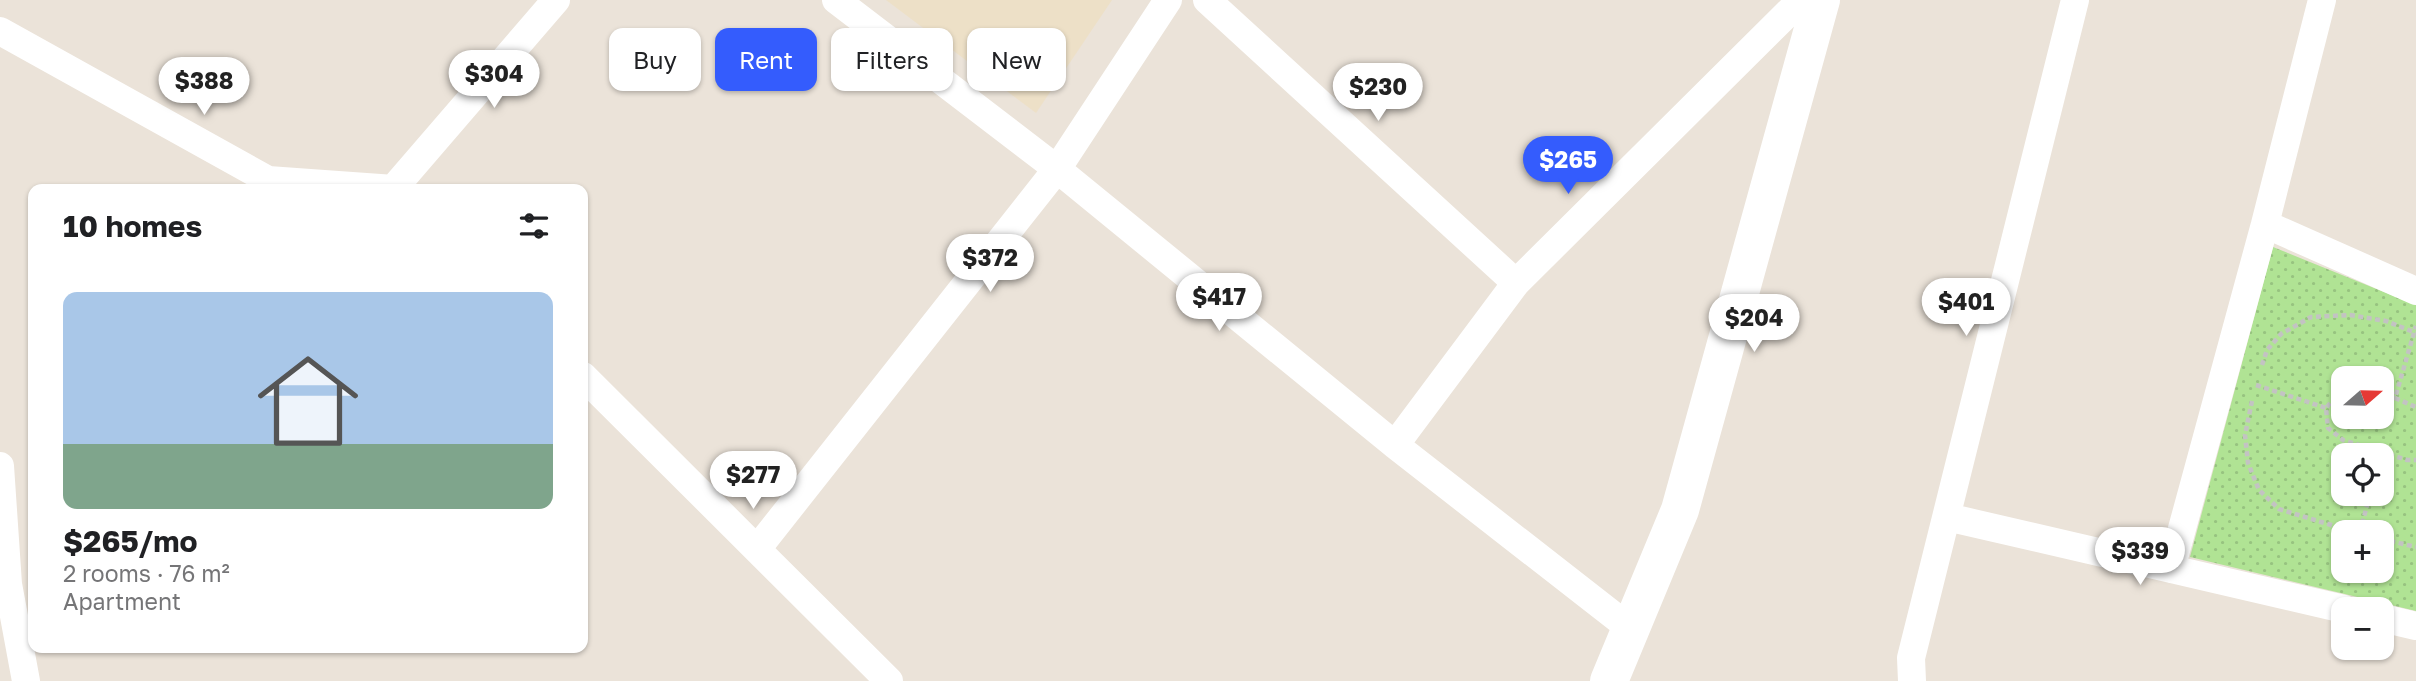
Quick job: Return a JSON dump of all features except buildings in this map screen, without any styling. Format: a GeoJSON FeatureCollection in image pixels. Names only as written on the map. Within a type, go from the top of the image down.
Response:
{"type":"FeatureCollection","features":[{"type":"Feature","properties":{"kind":"main road"},"geometry":{"type":"LineString","coordinates":[[1609,681],[1680,510],[1821,0]]}},
{"type":"Feature","properties":{"kind":"street"},"geometry":{"type":"LineString","coordinates":[[398,184],[556,0]]}},
{"type":"Feature","properties":{"kind":"street"},"geometry":{"type":"LineString","coordinates":[[836,0],[1057,169],[1395,445],[1630,629]]}},
{"type":"Feature","properties":{"kind":"street"},"geometry":{"type":"LineString","coordinates":[[757,549],[1057,169],[1168,0]]}},
{"type":"Feature","properties":{"kind":"street"},"geometry":{"type":"LineString","coordinates":[[1207,0],[1516,283]]}},
{"type":"Feature","properties":{"kind":"street"},"geometry":{"type":"LineString","coordinates":[[1395,445],[1516,283],[1801,0]]}},
{"type":"Feature","properties":{"kind":"street"},"geometry":{"type":"LineString","coordinates":[[1912,681],[1911,657],[2075,0]]}},
{"type":"Feature","properties":{"kind":"street"},"geometry":{"type":"LineString","coordinates":[[2171,569],[2265,223],[2322,0]]}},
{"type":"Feature","properties":{"kind":"street"},"geometry":{"type":"LineString","coordinates":[[0,31],[268,180],[324,184]]}},
{"type":"Feature","properties":{"kind":"street"},"geometry":{"type":"LineString","coordinates":[[2265,223],[2416,291]]}},
{"type":"Feature","properties":{"kind":"street"},"geometry":{"type":"LineString","coordinates":[[588,381],[889,681]]}},
{"type":"Feature","properties":{"kind":"street"},"geometry":{"type":"LineString","coordinates":[[0,466],[8,584],[26,681]]}},
{"type":"Feature","properties":{"kind":"street"},"geometry":{"type":"LineString","coordinates":[[1947,517],[2331,606]]}},
{"type":"Feature","properties":{"kind":"street"},"geometry":{"type":"LineString","coordinates":[[2394,621],[2416,626]]}},
{"type":"Feature","properties":{"kind":"path"},"geometry":{"type":"LineString","coordinates":[[2331,525],[2279,509],[2259,490],[2248,463],[2245,435],[2267,350],[2281,334],[2311,317],[2350,315],[2386,321],[2415,331],[2395,398],[2416,407]]}},
{"type":"Feature","properties":{"kind":"path"},"geometry":{"type":"LineString","coordinates":[[2256,385],[2326,408]]}},
{"type":"Feature","properties":{"kind":"path"},"geometry":{"type":"LineString","coordinates":[[2331,402],[2326,408],[2328,428],[2354,443]]}},
{"type":"Feature","properties":{"kind":"path"},"geometry":{"type":"LineString","coordinates":[[2394,456],[2416,460]]}},
{"type":"Feature","properties":{"kind":"path"},"geometry":{"type":"LineString","coordinates":[[2394,542],[2416,547]]}},
{"type":"Feature","properties":{"kind":"shaded area"},"geometry":{"type":"Polygon","coordinates":[[[886,0],[1112,0],[1066,68],[1066,28],[967,28],[967,61],[953,50],[953,28],[923,28],[886,0]]]}},
{"type":"Feature","properties":{"kind":"shaded area"},"geometry":{"type":"Polygon","coordinates":[[[1007,91],[1051,91],[1036,113],[1007,91]]]}},
{"type":"Feature","properties":{"kind":"green space"},"geometry":{"type":"Polygon","coordinates":[[[2273,247],[2416,305],[2416,611],[2394,606],[2394,597],[2357,597],[2190,557],[2273,247]]]}}]}
